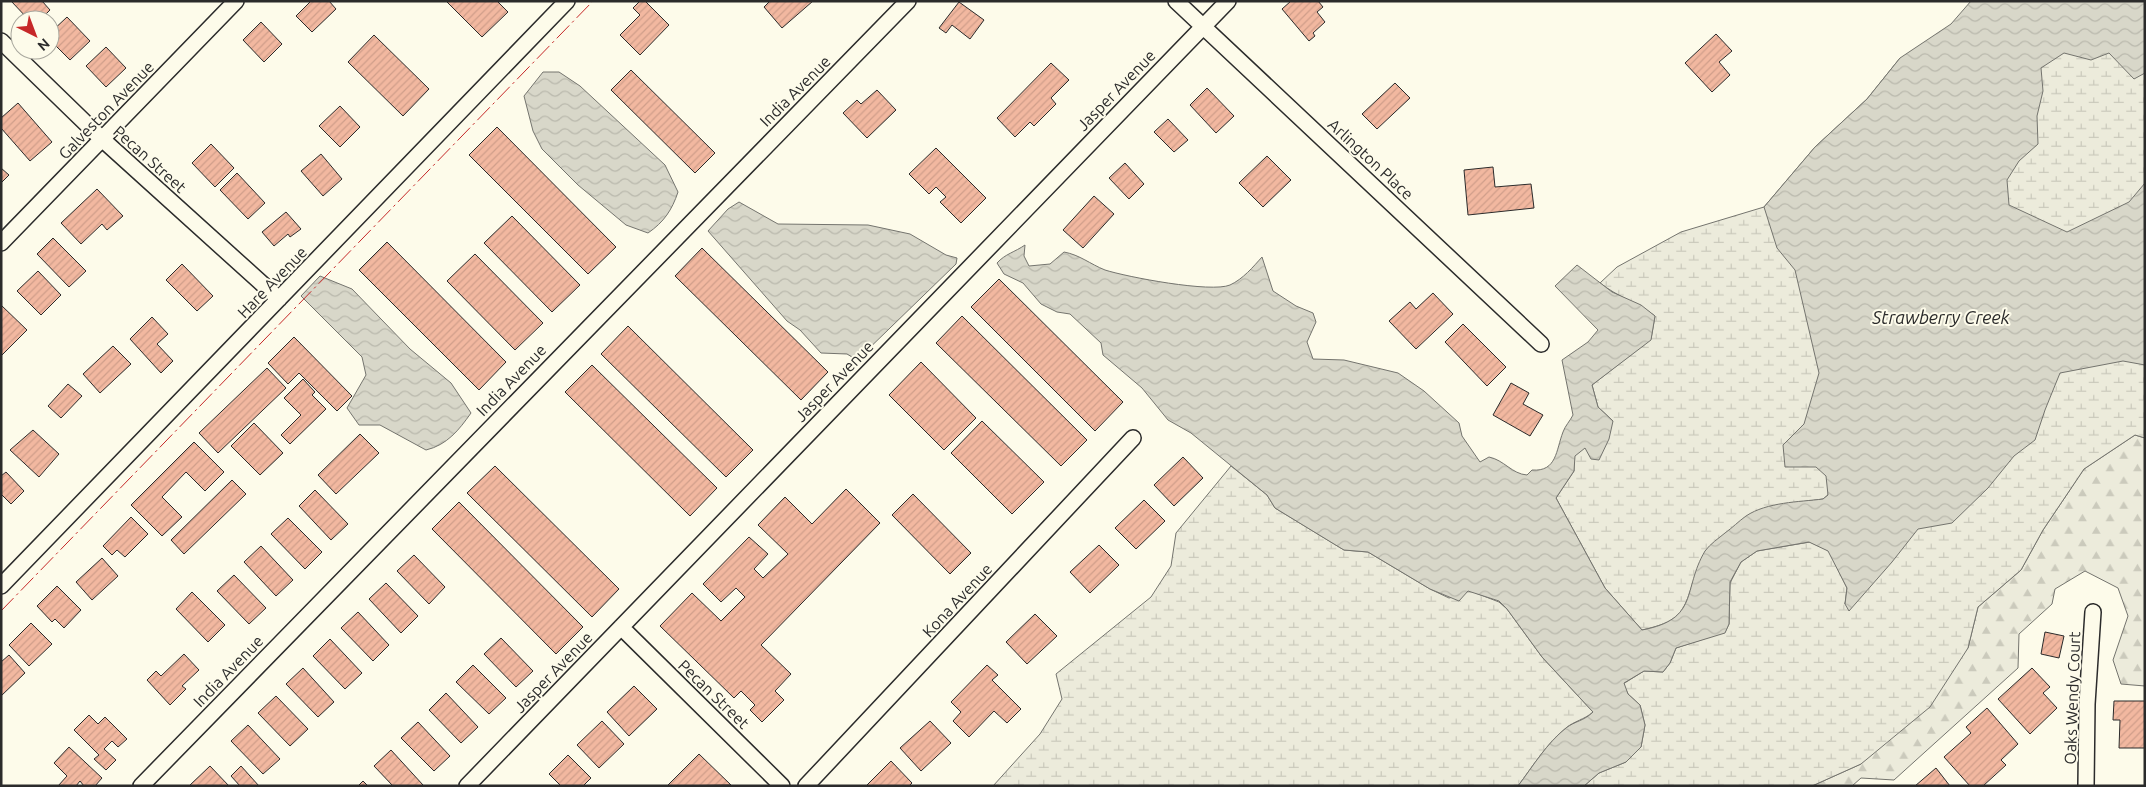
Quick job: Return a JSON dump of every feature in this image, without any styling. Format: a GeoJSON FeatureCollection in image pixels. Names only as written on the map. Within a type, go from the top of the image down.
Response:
{"type":"FeatureCollection","features":[{"type":"Feature","properties":{"kind":"street","name":"Galveston Avenue"},"geometry":{"type":"LineString","coordinates":[[1,243],[236,1]]}},
{"type":"Feature","properties":{"kind":"street","name":"Hare Avenue"},"geometry":{"type":"LineString","coordinates":[[1,586],[566,1]]}},
{"type":"Feature","properties":{"kind":"street","name":"India Avenue"},"geometry":{"type":"LineString","coordinates":[[141,786],[908,1]]}},
{"type":"Feature","properties":{"kind":"street","name":"Arlington Place"},"geometry":{"type":"LineString","coordinates":[[1176,1],[1541,344]]}},
{"type":"Feature","properties":{"kind":"street","name":"Jasper Avenue"},"geometry":{"type":"LineString","coordinates":[[467,786],[1228,1]]}},
{"type":"Feature","properties":{"kind":"street","name":"Pecan Street"},"geometry":{"type":"LineString","coordinates":[[1,41],[102,139],[279,299]]}},
{"type":"Feature","properties":{"kind":"street","name":"Kona Avenue"},"geometry":{"type":"LineString","coordinates":[[806,786],[1133,438]]}},
{"type":"Feature","properties":{"kind":"street","name":"Oaks Wendy Court"},"geometry":{"type":"LineString","coordinates":[[2086,786],[2087,704],[2093,612]]}},
{"type":"Feature","properties":{"kind":"street","name":"Pecan Street"},"geometry":{"type":"LineString","coordinates":[[621,627],[782,786]]}},
{"type":"Feature","properties":{"kind":"green space"},"geometry":{"type":"Polygon","coordinates":[[[2145,1],[2145,438],[2135,435],[2084,469],[2043,530],[2021,570],[1978,607],[1968,648],[1930,707],[1861,764],[1812,786],[1584,786],[1599,773],[1626,762],[1641,747],[1645,725],[1640,705],[1628,694],[1623,684],[1644,671],[1663,672],[1670,663],[1676,648],[1725,632],[1729,624],[1730,583],[1741,562],[1757,551],[1810,542],[1829,551],[1847,588],[1845,604],[1940,127],[2145,1]]]}},
{"type":"Feature","properties":{"kind":"green space"},"geometry":{"type":"Polygon","coordinates":[[[1900,58],[1828,495],[1823,499],[1772,506],[1693,581],[1686,602],[1677,615],[1663,624],[1642,630],[1605,588],[1556,498],[1574,471],[1574,456],[1613,421],[1598,407],[1592,385],[1651,339],[1655,316],[1600,283],[1617,267],[1681,232],[1764,207],[1815,147],[1867,99],[1900,58]]]}},
{"type":"Feature","properties":{"kind":"green space"},"geometry":{"type":"Polygon","coordinates":[[[2135,435],[2145,438],[2145,686],[2121,684],[2113,660],[2128,616],[2118,588],[2085,571],[2055,589],[2052,604],[2019,634],[2018,668],[1894,780],[1861,778],[1852,786],[1812,786],[1861,764],[1968,648],[1978,607],[2021,570],[2043,530],[2084,469],[2135,435]]]}},
{"type":"Feature","properties":{"kind":"green space"},"geometry":{"type":"Polygon","coordinates":[[[1231,466],[1267,495],[1275,508],[1344,550],[1368,552],[1430,589],[1449,598],[1462,595],[1468,590],[1499,602],[1507,609],[1542,657],[1593,712],[1559,734],[1540,755],[1518,786],[993,786],[1040,734],[1062,699],[1056,674],[1151,597],[1171,566],[1176,533],[1231,466]]]}},
{"type":"Feature","properties":{"kind":"water","name":"Strawberry Creek"},"geometry":{"type":"Polygon","coordinates":[[[1971,1],[2145,1],[2145,73],[2134,79],[2109,53],[2091,60],[2064,53],[2041,68],[2043,91],[2037,116],[2038,144],[2019,161],[2007,180],[2009,205],[2067,232],[2129,202],[2145,183],[2145,365],[2123,361],[2060,373],[2035,440],[2014,456],[1988,488],[1952,523],[1918,529],[1849,611],[1845,604],[1847,588],[1828,551],[1809,542],[1757,551],[1741,562],[1730,582],[1729,624],[1725,633],[1676,648],[1670,663],[1663,672],[1644,671],[1624,683],[1628,694],[1640,705],[1645,725],[1641,747],[1626,762],[1599,773],[1584,786],[1518,786],[1540,755],[1559,734],[1593,712],[1542,657],[1499,601],[1468,591],[1459,601],[1430,589],[1368,552],[1344,550],[1275,508],[1267,495],[1191,433],[1168,420],[1142,388],[1103,355],[1101,343],[1070,314],[1057,312],[1041,304],[1023,283],[1004,274],[997,263],[1003,257],[1025,245],[1024,256],[1029,266],[1050,264],[1064,252],[1075,255],[1105,270],[1131,276],[1188,286],[1220,287],[1230,285],[1239,280],[1262,257],[1273,291],[1296,306],[1313,313],[1316,322],[1307,342],[1313,359],[1344,360],[1398,373],[1424,391],[1459,423],[1462,436],[1480,462],[1489,457],[1517,472],[1527,475],[1532,470],[1540,470],[1551,464],[1564,430],[1573,415],[1562,360],[1588,342],[1598,330],[1555,286],[1577,265],[1612,292],[1641,305],[1655,316],[1651,340],[1592,385],[1598,407],[1613,421],[1609,439],[1599,460],[1591,459],[1585,448],[1575,456],[1574,471],[1556,498],[1605,588],[1642,630],[1660,625],[1673,618],[1681,610],[1687,601],[1698,565],[1705,551],[1743,518],[1754,511],[1773,505],[1823,499],[1828,495],[1826,476],[1816,467],[1785,467],[1783,445],[1804,424],[1819,373],[1795,270],[1777,248],[1764,207],[1815,147],[1867,99],[1900,58],[1951,24],[1971,1]]]}},
{"type":"Feature","properties":{"kind":"water"},"geometry":{"type":"Polygon","coordinates":[[[543,72],[559,72],[580,86],[665,165],[678,192],[667,215],[648,233],[626,225],[578,185],[542,149],[533,131],[524,96],[543,72]]]}},
{"type":"Feature","properties":{"kind":"water"},"geometry":{"type":"Polygon","coordinates":[[[739,202],[778,224],[868,225],[910,234],[946,255],[957,258],[956,264],[857,360],[847,354],[821,353],[800,330],[787,321],[708,231],[728,209],[739,202]]]}},
{"type":"Feature","properties":{"kind":"water"},"geometry":{"type":"Polygon","coordinates":[[[320,276],[352,289],[410,349],[451,383],[471,413],[457,431],[446,441],[426,450],[380,425],[359,425],[347,408],[366,375],[362,357],[301,296],[320,276]]]}},
{"type":"Feature","properties":{"kind":"building"},"geometry":{"type":"Polygon","coordinates":[[[11,1],[42,1],[50,10],[20,10],[11,1]]]}},
{"type":"Feature","properties":{"kind":"building"},"geometry":{"type":"Polygon","coordinates":[[[311,1],[329,1],[336,9],[312,32],[296,16],[311,1]]]}},
{"type":"Feature","properties":{"kind":"building"},"geometry":{"type":"Polygon","coordinates":[[[446,1],[497,1],[508,12],[482,37],[446,1]]]}},
{"type":"Feature","properties":{"kind":"building"},"geometry":{"type":"Polygon","coordinates":[[[640,1],[645,1],[669,25],[640,55],[620,35],[640,15],[633,8],[640,1]]]}},
{"type":"Feature","properties":{"kind":"building"},"geometry":{"type":"Polygon","coordinates":[[[770,1],[813,1],[782,28],[764,7],[770,1]]]}},
{"type":"Feature","properties":{"kind":"building"},"geometry":{"type":"Polygon","coordinates":[[[1291,1],[1318,1],[1323,7],[1317,12],[1325,22],[1313,33],[1315,36],[1309,41],[1282,9],[1291,1]]]}},
{"type":"Feature","properties":{"kind":"building"},"geometry":{"type":"Polygon","coordinates":[[[959,2],[984,20],[970,39],[952,25],[946,33],[939,28],[959,2]]]}},
{"type":"Feature","properties":{"kind":"building"},"geometry":{"type":"Polygon","coordinates":[[[67,17],[90,41],[70,60],[60,50],[60,24],[67,17]]]}},
{"type":"Feature","properties":{"kind":"building"},"geometry":{"type":"Polygon","coordinates":[[[261,22],[282,44],[264,62],[243,40],[261,22]]]}},
{"type":"Feature","properties":{"kind":"building"},"geometry":{"type":"Polygon","coordinates":[[[1716,34],[1732,51],[1719,62],[1730,75],[1712,92],[1685,63],[1716,34]]]}},
{"type":"Feature","properties":{"kind":"building"},"geometry":{"type":"Polygon","coordinates":[[[374,35],[429,89],[403,116],[348,62],[374,35]]]}},
{"type":"Feature","properties":{"kind":"building"},"geometry":{"type":"Polygon","coordinates":[[[106,47],[126,68],[106,87],[86,66],[106,47]]]}},
{"type":"Feature","properties":{"kind":"building"},"geometry":{"type":"Polygon","coordinates":[[[1051,63],[1069,80],[1051,98],[1056,104],[1034,126],[1030,122],[1015,137],[997,118],[1051,63]]]}},
{"type":"Feature","properties":{"kind":"building"},"geometry":{"type":"Polygon","coordinates":[[[631,70],[715,153],[695,173],[611,90],[631,70]]]}},
{"type":"Feature","properties":{"kind":"building"},"geometry":{"type":"Polygon","coordinates":[[[1395,83],[1410,98],[1377,129],[1362,114],[1395,83]]]}},
{"type":"Feature","properties":{"kind":"building"},"geometry":{"type":"Polygon","coordinates":[[[1207,88],[1234,116],[1216,133],[1190,105],[1207,88]]]}},
{"type":"Feature","properties":{"kind":"building"},"geometry":{"type":"Polygon","coordinates":[[[877,90],[896,110],[867,138],[843,113],[857,100],[861,104],[877,90]]]}},
{"type":"Feature","properties":{"kind":"building"},"geometry":{"type":"Polygon","coordinates":[[[18,103],[52,142],[30,161],[1,128],[1,118],[18,103]]]}},
{"type":"Feature","properties":{"kind":"building"},"geometry":{"type":"Polygon","coordinates":[[[340,106],[360,127],[340,147],[319,126],[340,106]]]}},
{"type":"Feature","properties":{"kind":"building"},"geometry":{"type":"Polygon","coordinates":[[[1168,119],[1188,140],[1174,152],[1154,132],[1168,119]]]}},
{"type":"Feature","properties":{"kind":"building"},"geometry":{"type":"Polygon","coordinates":[[[497,127],[616,247],[588,274],[469,155],[497,127]]]}},
{"type":"Feature","properties":{"kind":"building"},"geometry":{"type":"Polygon","coordinates":[[[211,144],[234,168],[215,187],[192,163],[211,144]]]}},
{"type":"Feature","properties":{"kind":"building"},"geometry":{"type":"Polygon","coordinates":[[[936,148],[986,198],[961,223],[940,202],[946,197],[936,187],[929,194],[909,174],[936,148]]]}},
{"type":"Feature","properties":{"kind":"building"},"geometry":{"type":"Polygon","coordinates":[[[321,154],[342,179],[323,196],[301,171],[321,154]]]}},
{"type":"Feature","properties":{"kind":"building"},"geometry":{"type":"Polygon","coordinates":[[[1267,156],[1291,180],[1263,207],[1239,183],[1267,156]]]}},
{"type":"Feature","properties":{"kind":"building"},"geometry":{"type":"Polygon","coordinates":[[[1125,163],[1144,184],[1129,199],[1109,178],[1125,163]]]}},
{"type":"Feature","properties":{"kind":"building"},"geometry":{"type":"Polygon","coordinates":[[[1493,167],[1495,187],[1531,184],[1534,208],[1468,215],[1464,170],[1493,167]]]}},
{"type":"Feature","properties":{"kind":"building"},"geometry":{"type":"Polygon","coordinates":[[[1,168],[9,175],[1,183],[1,168]]]}},
{"type":"Feature","properties":{"kind":"building"},"geometry":{"type":"Polygon","coordinates":[[[237,173],[265,203],[248,219],[220,190],[237,173]]]}},
{"type":"Feature","properties":{"kind":"building"},"geometry":{"type":"Polygon","coordinates":[[[97,189],[123,216],[107,230],[102,224],[81,244],[61,223],[97,189]]]}},
{"type":"Feature","properties":{"kind":"building"},"geometry":{"type":"Polygon","coordinates":[[[1094,196],[1114,214],[1083,248],[1063,230],[1094,196]]]}},
{"type":"Feature","properties":{"kind":"building"},"geometry":{"type":"Polygon","coordinates":[[[286,212],[301,229],[290,237],[288,234],[274,246],[262,232],[286,212]]]}},
{"type":"Feature","properties":{"kind":"building"},"geometry":{"type":"Polygon","coordinates":[[[512,216],[580,285],[552,312],[484,243],[512,216]]]}},
{"type":"Feature","properties":{"kind":"building"},"geometry":{"type":"Polygon","coordinates":[[[53,238],[86,271],[69,287],[37,254],[53,238]]]}},
{"type":"Feature","properties":{"kind":"building"},"geometry":{"type":"Polygon","coordinates":[[[387,242],[506,362],[479,390],[359,270],[387,242]]]}},
{"type":"Feature","properties":{"kind":"building"},"geometry":{"type":"Polygon","coordinates":[[[702,248],[828,372],[801,400],[675,276],[702,248]]]}},
{"type":"Feature","properties":{"kind":"building"},"geometry":{"type":"Polygon","coordinates":[[[475,254],[543,323],[515,350],[447,281],[475,254]]]}},
{"type":"Feature","properties":{"kind":"building"},"geometry":{"type":"Polygon","coordinates":[[[182,264],[213,296],[197,311],[166,280],[182,264]]]}},
{"type":"Feature","properties":{"kind":"building"},"geometry":{"type":"Polygon","coordinates":[[[38,271],[61,295],[41,315],[17,291],[38,271]]]}},
{"type":"Feature","properties":{"kind":"building"},"geometry":{"type":"Polygon","coordinates":[[[999,279],[1123,402],[1095,431],[971,307],[999,279]]]}},
{"type":"Feature","properties":{"kind":"building"},"geometry":{"type":"Polygon","coordinates":[[[1433,293],[1453,314],[1416,349],[1389,321],[1410,302],[1416,309],[1433,293]]]}},
{"type":"Feature","properties":{"kind":"building"},"geometry":{"type":"Polygon","coordinates":[[[1,305],[27,330],[1,356],[1,305]]]}},
{"type":"Feature","properties":{"kind":"building"},"geometry":{"type":"Polygon","coordinates":[[[962,316],[1087,440],[1061,466],[936,343],[962,316]]]}},
{"type":"Feature","properties":{"kind":"building"},"geometry":{"type":"Polygon","coordinates":[[[152,317],[168,334],[157,344],[173,361],[161,373],[130,339],[152,317]]]}},
{"type":"Feature","properties":{"kind":"building"},"geometry":{"type":"Polygon","coordinates":[[[1463,324],[1506,367],[1487,386],[1445,342],[1463,324]]]}},
{"type":"Feature","properties":{"kind":"building"},"geometry":{"type":"Polygon","coordinates":[[[628,326],[753,450],[726,477],[601,354],[628,326]]]}},
{"type":"Feature","properties":{"kind":"building"},"geometry":{"type":"Polygon","coordinates":[[[294,337],[352,396],[337,411],[299,373],[288,384],[268,363],[294,337]]]}},
{"type":"Feature","properties":{"kind":"building"},"geometry":{"type":"Polygon","coordinates":[[[113,346],[131,364],[100,393],[83,374],[113,346]]]}},
{"type":"Feature","properties":{"kind":"building"},"geometry":{"type":"Polygon","coordinates":[[[921,362],[976,418],[944,450],[889,395],[921,362]]]}},
{"type":"Feature","properties":{"kind":"building"},"geometry":{"type":"Polygon","coordinates":[[[592,365],[717,488],[690,516],[565,392],[592,365]]]}},
{"type":"Feature","properties":{"kind":"building"},"geometry":{"type":"Polygon","coordinates":[[[267,368],[286,388],[218,453],[199,433],[267,368]]]}},
{"type":"Feature","properties":{"kind":"building"},"geometry":{"type":"Polygon","coordinates":[[[303,379],[315,392],[312,395],[326,409],[290,444],[281,435],[301,415],[284,398],[303,379]]]}},
{"type":"Feature","properties":{"kind":"building"},"geometry":{"type":"Polygon","coordinates":[[[1511,383],[1529,393],[1523,404],[1543,415],[1530,436],[1493,415],[1511,383]]]}},
{"type":"Feature","properties":{"kind":"building"},"geometry":{"type":"Polygon","coordinates":[[[68,384],[82,396],[61,418],[48,406],[68,384]]]}},
{"type":"Feature","properties":{"kind":"building"},"geometry":{"type":"Polygon","coordinates":[[[982,421],[1044,482],[1012,514],[951,453],[982,421]]]}},
{"type":"Feature","properties":{"kind":"building"},"geometry":{"type":"Polygon","coordinates":[[[254,423],[283,453],[260,475],[231,446],[254,423]]]}},
{"type":"Feature","properties":{"kind":"building"},"geometry":{"type":"Polygon","coordinates":[[[33,430],[59,454],[39,477],[10,450],[33,430]]]}},
{"type":"Feature","properties":{"kind":"building"},"geometry":{"type":"Polygon","coordinates":[[[360,434],[379,453],[336,494],[318,475],[360,434]]]}},
{"type":"Feature","properties":{"kind":"building"},"geometry":{"type":"Polygon","coordinates":[[[194,442],[224,472],[205,491],[186,472],[162,497],[182,517],[162,536],[131,505],[194,442]]]}},
{"type":"Feature","properties":{"kind":"building"},"geometry":{"type":"Polygon","coordinates":[[[1183,457],[1203,478],[1174,506],[1154,485],[1183,457]]]}},
{"type":"Feature","properties":{"kind":"building"},"geometry":{"type":"Polygon","coordinates":[[[495,466],[619,589],[592,617],[467,493],[495,466]]]}},
{"type":"Feature","properties":{"kind":"building"},"geometry":{"type":"Polygon","coordinates":[[[6,472],[24,491],[11,504],[1,494],[1,476],[6,472]]]}},
{"type":"Feature","properties":{"kind":"building"},"geometry":{"type":"Polygon","coordinates":[[[232,480],[246,494],[184,554],[171,540],[232,480]]]}},
{"type":"Feature","properties":{"kind":"building"},"geometry":{"type":"Polygon","coordinates":[[[846,489],[880,523],[761,645],[791,674],[775,691],[784,700],[762,722],[750,710],[755,705],[741,691],[734,698],[660,626],[692,593],[721,621],[745,597],[736,588],[721,602],[703,584],[749,537],[768,554],[754,569],[763,578],[788,554],[758,525],[785,497],[812,524],[846,489]]]}},
{"type":"Feature","properties":{"kind":"building"},"geometry":{"type":"Polygon","coordinates":[[[315,490],[348,524],[331,540],[299,506],[315,490]]]}},
{"type":"Feature","properties":{"kind":"building"},"geometry":{"type":"Polygon","coordinates":[[[913,494],[971,553],[950,574],[892,515],[913,494]]]}},
{"type":"Feature","properties":{"kind":"building"},"geometry":{"type":"Polygon","coordinates":[[[1144,500],[1165,521],[1136,549],[1115,528],[1144,500]]]}},
{"type":"Feature","properties":{"kind":"building"},"geometry":{"type":"Polygon","coordinates":[[[459,502],[583,627],[556,654],[432,529],[459,502]]]}},
{"type":"Feature","properties":{"kind":"building"},"geometry":{"type":"Polygon","coordinates":[[[131,517],[148,534],[125,557],[117,550],[112,555],[103,546],[131,517]]]}},
{"type":"Feature","properties":{"kind":"building"},"geometry":{"type":"Polygon","coordinates":[[[288,518],[322,552],[305,569],[271,534],[288,518]]]}},
{"type":"Feature","properties":{"kind":"building"},"geometry":{"type":"Polygon","coordinates":[[[1099,545],[1119,565],[1090,593],[1070,572],[1099,545]]]}},
{"type":"Feature","properties":{"kind":"building"},"geometry":{"type":"Polygon","coordinates":[[[261,546],[293,580],[276,596],[244,562],[261,546]]]}},
{"type":"Feature","properties":{"kind":"building"},"geometry":{"type":"Polygon","coordinates":[[[414,555],[445,587],[429,604],[397,571],[414,555]]]}},
{"type":"Feature","properties":{"kind":"building"},"geometry":{"type":"Polygon","coordinates":[[[102,558],[118,576],[92,600],[76,582],[102,558]]]}},
{"type":"Feature","properties":{"kind":"building"},"geometry":{"type":"Polygon","coordinates":[[[234,575],[266,608],[249,624],[217,591],[234,575]]]}},
{"type":"Feature","properties":{"kind":"building"},"geometry":{"type":"Polygon","coordinates":[[[386,583],[418,616],[401,633],[369,599],[386,583]]]}},
{"type":"Feature","properties":{"kind":"building"},"geometry":{"type":"Polygon","coordinates":[[[57,586],[81,610],[64,628],[55,619],[52,622],[37,606],[57,586]]]}},
{"type":"Feature","properties":{"kind":"building"},"geometry":{"type":"Polygon","coordinates":[[[192,592],[225,625],[208,642],[176,609],[192,592]]]}},
{"type":"Feature","properties":{"kind":"building"},"geometry":{"type":"Polygon","coordinates":[[[358,612],[389,645],[373,661],[341,628],[358,612]]]}},
{"type":"Feature","properties":{"kind":"building"},"geometry":{"type":"Polygon","coordinates":[[[1035,614],[1057,636],[1027,664],[1006,642],[1035,614]]]}},
{"type":"Feature","properties":{"kind":"building"},"geometry":{"type":"Polygon","coordinates":[[[31,623],[52,644],[29,666],[9,645],[31,623]]]}},
{"type":"Feature","properties":{"kind":"building"},"geometry":{"type":"Polygon","coordinates":[[[2045,632],[2064,636],[2059,658],[2041,654],[2045,632]]]}},
{"type":"Feature","properties":{"kind":"building"},"geometry":{"type":"Polygon","coordinates":[[[501,638],[533,671],[516,687],[484,654],[501,638]]]}},
{"type":"Feature","properties":{"kind":"building"},"geometry":{"type":"Polygon","coordinates":[[[330,639],[362,673],[345,689],[313,656],[330,639]]]}},
{"type":"Feature","properties":{"kind":"building"},"geometry":{"type":"Polygon","coordinates":[[[184,654],[199,670],[182,686],[186,689],[170,705],[147,680],[156,671],[161,676],[184,654]]]}},
{"type":"Feature","properties":{"kind":"building"},"geometry":{"type":"Polygon","coordinates":[[[9,655],[25,673],[1,696],[1,662],[9,655]]]}},
{"type":"Feature","properties":{"kind":"building"},"geometry":{"type":"Polygon","coordinates":[[[473,665],[506,698],[489,714],[456,682],[473,665]]]}},
{"type":"Feature","properties":{"kind":"building"},"geometry":{"type":"Polygon","coordinates":[[[987,665],[998,675],[992,680],[1021,709],[1007,723],[994,711],[969,737],[953,721],[961,712],[951,702],[987,665]]]}},
{"type":"Feature","properties":{"kind":"building"},"geometry":{"type":"Polygon","coordinates":[[[303,668],[334,702],[318,717],[286,684],[303,668]]]}},
{"type":"Feature","properties":{"kind":"building"},"geometry":{"type":"Polygon","coordinates":[[[2032,668],[2050,687],[2043,693],[2057,708],[2030,734],[1998,699],[2032,668]]]}},
{"type":"Feature","properties":{"kind":"building"},"geometry":{"type":"Polygon","coordinates":[[[634,686],[657,709],[629,736],[607,712],[634,686]]]}},
{"type":"Feature","properties":{"kind":"building"},"geometry":{"type":"Polygon","coordinates":[[[446,693],[478,727],[461,743],[429,710],[446,693]]]}},
{"type":"Feature","properties":{"kind":"building"},"geometry":{"type":"Polygon","coordinates":[[[276,696],[308,729],[290,746],[258,713],[276,696]]]}},
{"type":"Feature","properties":{"kind":"building"},"geometry":{"type":"Polygon","coordinates":[[[2114,701],[2145,701],[2145,748],[2119,748],[2120,720],[2113,720],[2114,701]]]}},
{"type":"Feature","properties":{"kind":"building"},"geometry":{"type":"Polygon","coordinates":[[[1987,708],[2018,744],[2001,760],[2006,765],[1983,786],[1970,786],[1944,757],[1971,733],[1966,727],[1987,708]]]}},
{"type":"Feature","properties":{"kind":"building"},"geometry":{"type":"Polygon","coordinates":[[[89,715],[98,724],[105,717],[127,739],[118,747],[112,741],[104,749],[116,760],[106,770],[94,759],[99,755],[74,730],[89,715]]]}},
{"type":"Feature","properties":{"kind":"building"},"geometry":{"type":"Polygon","coordinates":[[[602,721],[624,744],[599,768],[577,745],[602,721]]]}},
{"type":"Feature","properties":{"kind":"building"},"geometry":{"type":"Polygon","coordinates":[[[930,721],[951,743],[921,771],[900,748],[930,721]]]}},
{"type":"Feature","properties":{"kind":"building"},"geometry":{"type":"Polygon","coordinates":[[[418,722],[450,756],[434,771],[401,738],[418,722]]]}},
{"type":"Feature","properties":{"kind":"building"},"geometry":{"type":"Polygon","coordinates":[[[248,725],[280,759],[263,774],[231,741],[248,725]]]}},
{"type":"Feature","properties":{"kind":"building"},"geometry":{"type":"Polygon","coordinates":[[[69,747],[102,778],[95,786],[84,786],[80,781],[76,786],[58,786],[67,776],[54,763],[69,747]]]}},
{"type":"Feature","properties":{"kind":"building"},"geometry":{"type":"Polygon","coordinates":[[[391,750],[423,785],[393,786],[374,766],[391,750]]]}},
{"type":"Feature","properties":{"kind":"building"},"geometry":{"type":"Polygon","coordinates":[[[699,754],[731,785],[667,786],[699,754]]]}},
{"type":"Feature","properties":{"kind":"building"},"geometry":{"type":"Polygon","coordinates":[[[568,755],[591,778],[583,786],[561,786],[549,774],[568,755]]]}},
{"type":"Feature","properties":{"kind":"building"},"geometry":{"type":"Polygon","coordinates":[[[891,761],[912,783],[909,786],[866,786],[891,761]]]}},
{"type":"Feature","properties":{"kind":"building"},"geometry":{"type":"Polygon","coordinates":[[[210,766],[229,786],[189,786],[210,766]]]}},
{"type":"Feature","properties":{"kind":"building"},"geometry":{"type":"Polygon","coordinates":[[[241,766],[259,786],[240,786],[231,776],[241,766]]]}},
{"type":"Feature","properties":{"kind":"building"},"geometry":{"type":"Polygon","coordinates":[[[1936,768],[1950,786],[1915,786],[1936,768]]]}},
{"type":"Feature","properties":{"kind":"building"},"geometry":{"type":"Polygon","coordinates":[[[363,781],[368,786],[358,786],[363,781]]]}},
{"type":"Feature","properties":{"kind":"power"},"geometry":{"type":"LineString","coordinates":[[1,611],[593,1]]}}]}
